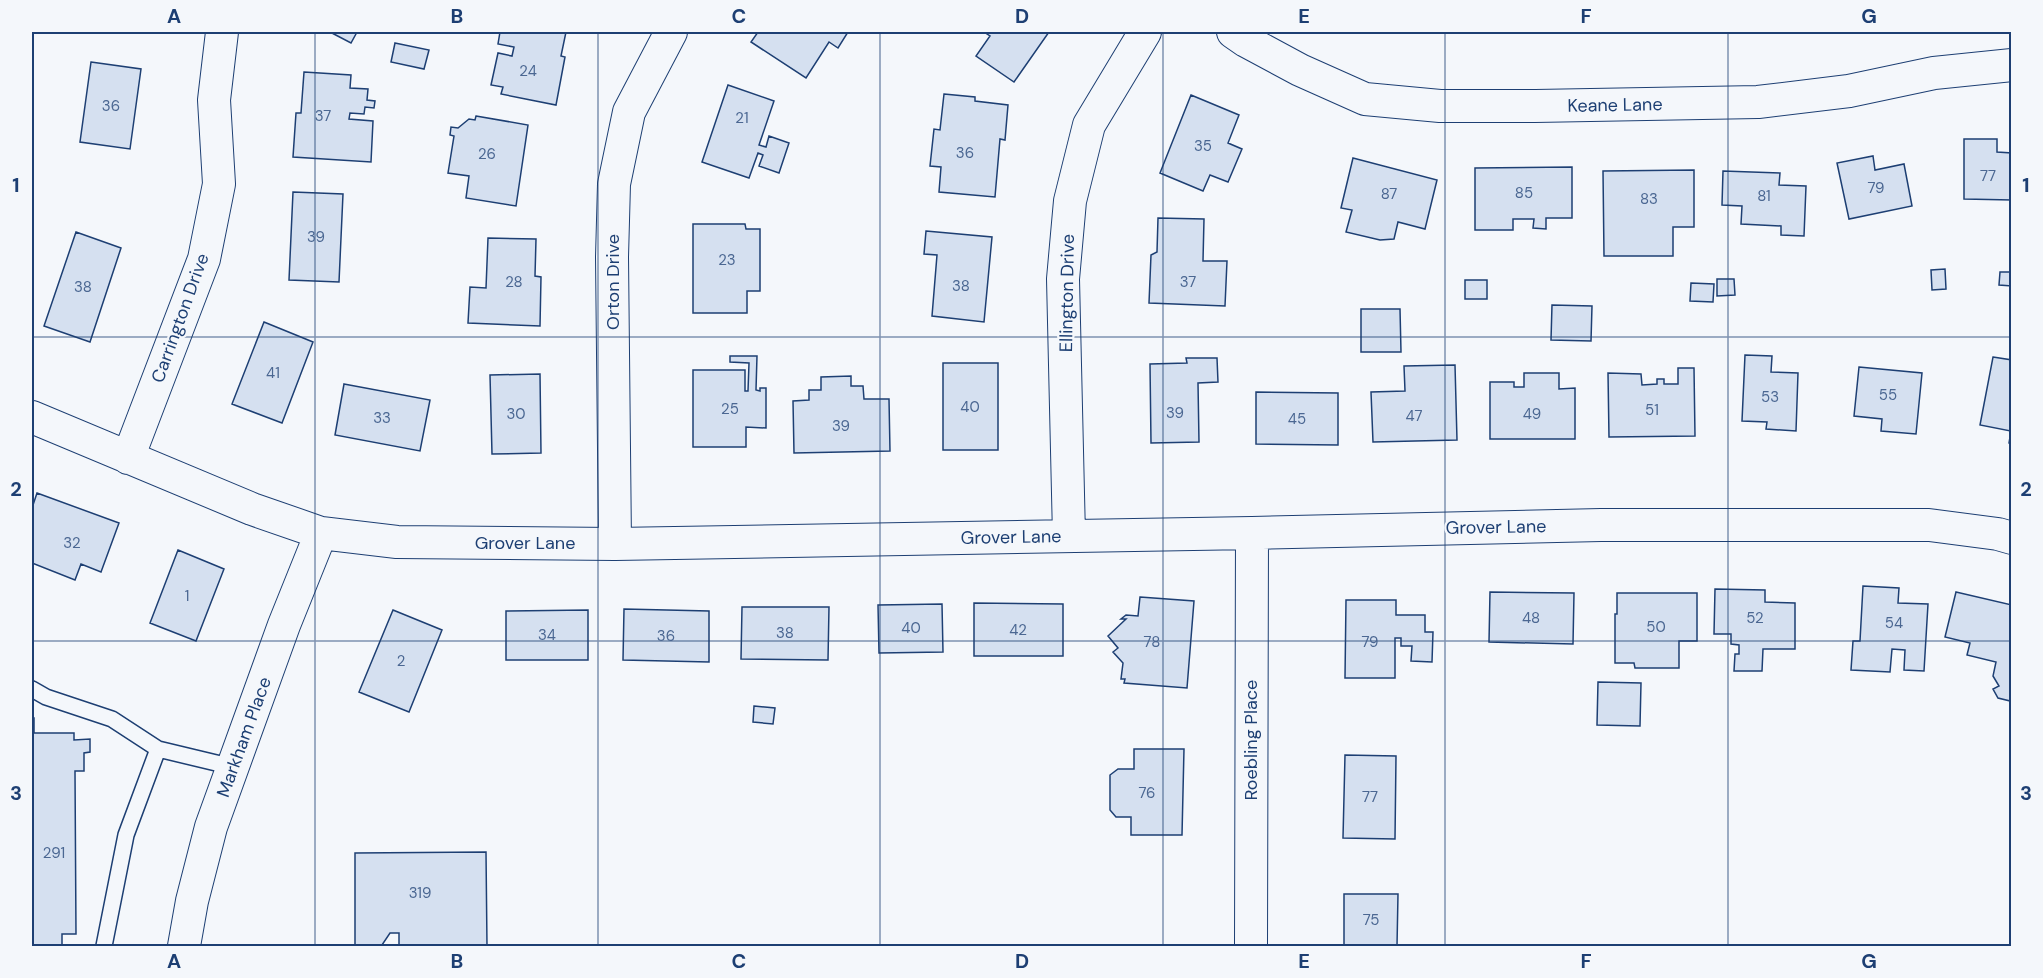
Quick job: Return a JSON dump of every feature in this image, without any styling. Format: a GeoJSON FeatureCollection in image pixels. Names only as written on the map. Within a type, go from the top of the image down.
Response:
{"type":"FeatureCollection","features":[{"type":"Feature","properties":{"kind":"street","name":"Carrington Drive"},"geometry":{"type":"LineString","coordinates":[[128,458],[204,259],[219,184],[214,100],[222,32]]}},
{"type":"Feature","properties":{"kind":"street","name":"Orton Drive"},"geometry":{"type":"LineString","coordinates":[[615,544],[612,257],[615,184],[629,112],[671,32]]}},
{"type":"Feature","properties":{"kind":"street","name":"Ellington Drive"},"geometry":{"type":"LineString","coordinates":[[1070,536],[1063,279],[1070,201],[1089,125],[1144,32]]}},
{"type":"Feature","properties":{"kind":"street","name":"Keane Lane"},"geometry":{"type":"LineString","coordinates":[[1233,32],[1300,70],[1365,99],[1440,106],[1758,102],[1849,91],[1934,73],[2012,65]]}},
{"type":"Feature","properties":{"kind":"street","name":"Grover Lane"},"geometry":{"type":"LineString","coordinates":[[32,417],[252,509],[321,533],[397,542],[615,544],[1601,525],[1929,525],[2012,538]]}},
{"type":"Feature","properties":{"kind":"street","name":"Markham Place"},"geometry":{"type":"LineString","coordinates":[[184,946],[192,901],[211,827],[284,625],[321,533]]}},
{"type":"Feature","properties":{"kind":"street","name":"Roebling Place"},"geometry":{"type":"LineString","coordinates":[[1251,946],[1252,533]]}},
{"type":"Feature","properties":{"kind":"lane"},"geometry":{"type":"LineString","coordinates":[[32,689],[46,698],[112,719],[158,749],[232,767]]}},
{"type":"Feature","properties":{"kind":"lane"},"geometry":{"type":"LineString","coordinates":[[104,946],[126,835],[158,749]]}},
{"type":"Feature","properties":{"kind":"building"},"geometry":{"type":"Polygon","coordinates":[[[330,32],[357,32],[351,43],[330,32]]]}},
{"type":"Feature","properties":{"kind":"building"},"geometry":{"type":"Polygon","coordinates":[[[500,32],[566,32],[561,56],[565,57],[556,105],[501,94],[503,87],[491,85],[498,53],[512,56],[514,47],[498,44],[500,32]]]}},
{"type":"Feature","properties":{"kind":"building"},"geometry":{"type":"Polygon","coordinates":[[[758,32],[848,32],[838,48],[829,42],[806,78],[751,42],[758,32]]]}},
{"type":"Feature","properties":{"kind":"building"},"geometry":{"type":"Polygon","coordinates":[[[984,32],[1049,32],[1014,82],[976,56],[990,36],[984,32]]]}},
{"type":"Feature","properties":{"kind":"building"},"geometry":{"type":"Polygon","coordinates":[[[395,43],[429,50],[424,69],[391,62],[395,43]]]}},
{"type":"Feature","properties":{"kind":"building"},"geometry":{"type":"Polygon","coordinates":[[[91,62],[141,69],[130,149],[80,142],[91,62]]]}},
{"type":"Feature","properties":{"kind":"building"},"geometry":{"type":"Polygon","coordinates":[[[304,72],[351,75],[350,88],[368,89],[367,100],[375,101],[374,108],[365,107],[364,114],[350,113],[349,119],[373,121],[371,162],[293,157],[296,113],[301,113],[304,72]]]}},
{"type":"Feature","properties":{"kind":"building"},"geometry":{"type":"Polygon","coordinates":[[[728,85],[774,101],[759,145],[766,147],[769,136],[789,143],[779,173],[759,166],[763,155],[758,153],[749,178],[702,162],[728,85]]]}},
{"type":"Feature","properties":{"kind":"building"},"geometry":{"type":"Polygon","coordinates":[[[944,94],[975,97],[975,101],[1008,105],[1005,140],[1000,139],[995,197],[939,192],[941,167],[930,166],[934,129],[940,130],[944,94]]]}},
{"type":"Feature","properties":{"kind":"building"},"geometry":{"type":"Polygon","coordinates":[[[1191,95],[1239,115],[1228,143],[1242,149],[1228,182],[1210,175],[1203,191],[1160,173],[1191,95]]]}},
{"type":"Feature","properties":{"kind":"building"},"geometry":{"type":"Polygon","coordinates":[[[476,116],[528,125],[516,206],[466,198],[469,176],[448,173],[454,136],[450,135],[451,127],[458,128],[469,119],[475,120],[476,116]]]}},
{"type":"Feature","properties":{"kind":"building"},"geometry":{"type":"Polygon","coordinates":[[[1964,139],[1997,139],[1997,152],[2012,153],[2012,200],[1964,199],[1964,139]]]}},
{"type":"Feature","properties":{"kind":"building"},"geometry":{"type":"Polygon","coordinates":[[[1873,156],[1875,170],[1904,164],[1912,206],[1849,219],[1837,163],[1873,156]]]}},
{"type":"Feature","properties":{"kind":"building"},"geometry":{"type":"Polygon","coordinates":[[[1353,158],[1437,180],[1425,229],[1398,222],[1394,239],[1380,240],[1346,232],[1352,210],[1341,208],[1353,158]]]}},
{"type":"Feature","properties":{"kind":"building"},"geometry":{"type":"Polygon","coordinates":[[[1572,167],[1572,218],[1546,218],[1546,229],[1533,228],[1534,219],[1513,219],[1513,230],[1475,230],[1475,168],[1572,167]]]}},
{"type":"Feature","properties":{"kind":"building"},"geometry":{"type":"Polygon","coordinates":[[[1694,170],[1694,227],[1673,227],[1673,256],[1604,256],[1603,171],[1694,170]]]}},
{"type":"Feature","properties":{"kind":"building"},"geometry":{"type":"Polygon","coordinates":[[[1723,171],[1780,173],[1779,185],[1806,186],[1804,236],[1781,235],[1781,226],[1741,224],[1742,206],[1722,205],[1723,171]]]}},
{"type":"Feature","properties":{"kind":"building"},"geometry":{"type":"Polygon","coordinates":[[[293,192],[343,194],[339,282],[289,280],[293,192]]]}},
{"type":"Feature","properties":{"kind":"building"},"geometry":{"type":"Polygon","coordinates":[[[1158,218],[1204,219],[1203,261],[1227,261],[1225,306],[1149,303],[1151,255],[1157,252],[1158,218]]]}},
{"type":"Feature","properties":{"kind":"building"},"geometry":{"type":"Polygon","coordinates":[[[693,224],[745,224],[746,229],[760,229],[760,291],[747,291],[747,313],[693,313],[693,224]]]}},
{"type":"Feature","properties":{"kind":"building"},"geometry":{"type":"Polygon","coordinates":[[[926,231],[992,237],[984,322],[932,316],[937,255],[924,254],[926,231]]]}},
{"type":"Feature","properties":{"kind":"building"},"geometry":{"type":"Polygon","coordinates":[[[76,232],[121,248],[90,342],[44,326],[76,232]]]}},
{"type":"Feature","properties":{"kind":"building"},"geometry":{"type":"Polygon","coordinates":[[[488,238],[536,239],[535,276],[541,277],[540,326],[468,323],[470,287],[486,288],[488,238]]]}},
{"type":"Feature","properties":{"kind":"building"},"geometry":{"type":"Polygon","coordinates":[[[1945,269],[1946,289],[1932,290],[1931,270],[1945,269]]]}},
{"type":"Feature","properties":{"kind":"building"},"geometry":{"type":"Polygon","coordinates":[[[2000,272],[2012,272],[2012,286],[1999,285],[2000,272]]]}},
{"type":"Feature","properties":{"kind":"building"},"geometry":{"type":"Polygon","coordinates":[[[1717,279],[1734,279],[1735,295],[1717,296],[1717,279]]]}},
{"type":"Feature","properties":{"kind":"building"},"geometry":{"type":"Polygon","coordinates":[[[1465,280],[1487,280],[1487,299],[1465,299],[1465,280]]]}},
{"type":"Feature","properties":{"kind":"building"},"geometry":{"type":"Polygon","coordinates":[[[1691,283],[1714,284],[1713,302],[1690,301],[1691,283]]]}},
{"type":"Feature","properties":{"kind":"building"},"geometry":{"type":"Polygon","coordinates":[[[1552,305],[1592,306],[1591,341],[1551,340],[1552,305]]]}},
{"type":"Feature","properties":{"kind":"building"},"geometry":{"type":"Polygon","coordinates":[[[1361,309],[1400,309],[1401,352],[1361,352],[1361,309]]]}},
{"type":"Feature","properties":{"kind":"building"},"geometry":{"type":"Polygon","coordinates":[[[264,322],[313,342],[282,423],[232,404],[264,322]]]}},
{"type":"Feature","properties":{"kind":"building"},"geometry":{"type":"Polygon","coordinates":[[[1745,355],[1772,356],[1771,372],[1798,373],[1796,431],[1766,429],[1767,422],[1742,421],[1745,355]]]}},
{"type":"Feature","properties":{"kind":"building"},"geometry":{"type":"Polygon","coordinates":[[[730,356],[757,356],[756,390],[766,388],[766,428],[746,427],[746,447],[693,447],[693,370],[745,370],[745,391],[748,391],[749,363],[730,362],[730,356]]]}},
{"type":"Feature","properties":{"kind":"building"},"geometry":{"type":"Polygon","coordinates":[[[1993,357],[2012,360],[2012,444],[2009,443],[2011,431],[1980,425],[1993,357]]]}},
{"type":"Feature","properties":{"kind":"building"},"geometry":{"type":"Polygon","coordinates":[[[1186,358],[1217,358],[1218,382],[1198,383],[1199,442],[1151,443],[1150,364],[1187,363],[1186,358]]]}},
{"type":"Feature","properties":{"kind":"building"},"geometry":{"type":"Polygon","coordinates":[[[943,363],[998,363],[998,450],[943,450],[943,363]]]}},
{"type":"Feature","properties":{"kind":"building"},"geometry":{"type":"Polygon","coordinates":[[[1455,365],[1457,440],[1373,442],[1371,392],[1405,391],[1404,366],[1455,365]]]}},
{"type":"Feature","properties":{"kind":"building"},"geometry":{"type":"Polygon","coordinates":[[[1859,367],[1922,373],[1916,434],[1881,431],[1882,419],[1854,416],[1859,367]]]}},
{"type":"Feature","properties":{"kind":"building"},"geometry":{"type":"Polygon","coordinates":[[[1678,368],[1694,368],[1695,436],[1609,437],[1608,373],[1641,374],[1642,385],[1657,384],[1657,379],[1664,379],[1664,384],[1678,384],[1678,368]]]}},
{"type":"Feature","properties":{"kind":"building"},"geometry":{"type":"Polygon","coordinates":[[[1524,373],[1559,373],[1559,389],[1575,388],[1575,439],[1490,439],[1490,382],[1514,382],[1514,387],[1524,387],[1524,373]]]}},
{"type":"Feature","properties":{"kind":"building"},"geometry":{"type":"Polygon","coordinates":[[[540,374],[541,453],[492,454],[490,375],[540,374]]]}},
{"type":"Feature","properties":{"kind":"building"},"geometry":{"type":"Polygon","coordinates":[[[851,376],[851,386],[863,386],[864,399],[889,399],[890,451],[794,453],[793,401],[809,400],[809,390],[821,390],[821,377],[851,376]]]}},
{"type":"Feature","properties":{"kind":"building"},"geometry":{"type":"Polygon","coordinates":[[[344,384],[430,400],[420,451],[335,435],[344,384]]]}},
{"type":"Feature","properties":{"kind":"building"},"geometry":{"type":"Polygon","coordinates":[[[1256,392],[1338,393],[1338,445],[1256,444],[1256,392]]]}},
{"type":"Feature","properties":{"kind":"building"},"geometry":{"type":"Polygon","coordinates":[[[37,493],[119,523],[101,572],[81,564],[75,580],[32,563],[32,508],[37,493]]]}},
{"type":"Feature","properties":{"kind":"building"},"geometry":{"type":"Polygon","coordinates":[[[178,550],[224,569],[196,641],[150,623],[178,550]]]}},
{"type":"Feature","properties":{"kind":"building"},"geometry":{"type":"Polygon","coordinates":[[[1863,586],[1899,588],[1898,603],[1928,604],[1924,671],[1904,670],[1905,650],[1892,649],[1890,672],[1851,670],[1853,641],[1860,641],[1863,586]]]}},
{"type":"Feature","properties":{"kind":"building"},"geometry":{"type":"Polygon","coordinates":[[[1715,589],[1765,590],[1765,602],[1795,603],[1795,649],[1763,649],[1762,671],[1734,671],[1735,654],[1739,654],[1739,645],[1731,644],[1731,634],[1714,634],[1715,589]]]}},
{"type":"Feature","properties":{"kind":"building"},"geometry":{"type":"Polygon","coordinates":[[[1490,592],[1574,593],[1573,644],[1489,642],[1490,592]]]}},
{"type":"Feature","properties":{"kind":"building"},"geometry":{"type":"Polygon","coordinates":[[[1956,592],[2012,605],[2012,703],[1998,698],[1993,689],[1999,686],[1993,676],[1996,662],[1967,655],[1970,643],[1945,637],[1956,592]]]}},
{"type":"Feature","properties":{"kind":"building"},"geometry":{"type":"Polygon","coordinates":[[[1617,593],[1697,593],[1697,641],[1679,641],[1679,668],[1635,668],[1634,663],[1615,663],[1617,593]]]}},
{"type":"Feature","properties":{"kind":"building"},"geometry":{"type":"Polygon","coordinates":[[[1140,597],[1194,601],[1187,688],[1124,683],[1125,679],[1121,679],[1123,663],[1113,652],[1118,648],[1108,636],[1126,619],[1121,619],[1126,615],[1138,616],[1140,597]]]}},
{"type":"Feature","properties":{"kind":"building"},"geometry":{"type":"Polygon","coordinates":[[[1346,600],[1396,600],[1396,615],[1425,615],[1425,632],[1433,632],[1432,662],[1411,661],[1412,646],[1401,646],[1401,638],[1395,638],[1395,678],[1345,678],[1346,600]]]}},
{"type":"Feature","properties":{"kind":"building"},"geometry":{"type":"Polygon","coordinates":[[[974,603],[1063,604],[1063,656],[974,656],[974,603]]]}},
{"type":"Feature","properties":{"kind":"building"},"geometry":{"type":"Polygon","coordinates":[[[942,604],[943,652],[879,653],[878,605],[942,604]]]}},
{"type":"Feature","properties":{"kind":"building"},"geometry":{"type":"Polygon","coordinates":[[[742,607],[829,607],[828,660],[741,659],[742,607]]]}},
{"type":"Feature","properties":{"kind":"building"},"geometry":{"type":"Polygon","coordinates":[[[624,609],[709,611],[709,662],[623,660],[624,609]]]}},
{"type":"Feature","properties":{"kind":"building"},"geometry":{"type":"Polygon","coordinates":[[[393,610],[442,630],[409,712],[359,692],[393,610]]]}},
{"type":"Feature","properties":{"kind":"building"},"geometry":{"type":"Polygon","coordinates":[[[588,610],[588,660],[506,660],[506,611],[588,610]]]}},
{"type":"Feature","properties":{"kind":"building"},"geometry":{"type":"Polygon","coordinates":[[[1598,682],[1641,683],[1640,726],[1597,725],[1598,682]]]}},
{"type":"Feature","properties":{"kind":"building"},"geometry":{"type":"Polygon","coordinates":[[[754,706],[775,708],[773,724],[753,722],[754,706]]]}},
{"type":"Feature","properties":{"kind":"building"},"geometry":{"type":"Polygon","coordinates":[[[32,718],[34,718],[34,733],[74,733],[74,740],[90,739],[90,752],[84,753],[84,771],[75,771],[76,934],[62,934],[62,946],[32,946],[32,718]]]}},
{"type":"Feature","properties":{"kind":"building"},"geometry":{"type":"Polygon","coordinates":[[[1134,749],[1184,749],[1182,835],[1131,835],[1131,817],[1116,817],[1110,810],[1110,775],[1118,769],[1134,769],[1134,749]]]}},
{"type":"Feature","properties":{"kind":"building"},"geometry":{"type":"Polygon","coordinates":[[[1345,755],[1396,756],[1395,839],[1343,838],[1345,755]]]}},
{"type":"Feature","properties":{"kind":"building"},"geometry":{"type":"Polygon","coordinates":[[[486,852],[487,946],[399,946],[399,933],[390,933],[382,945],[355,945],[355,853],[486,852]]]}},
{"type":"Feature","properties":{"kind":"building"},"geometry":{"type":"Polygon","coordinates":[[[1344,894],[1398,894],[1397,946],[1344,946],[1344,894]]]}}]}
